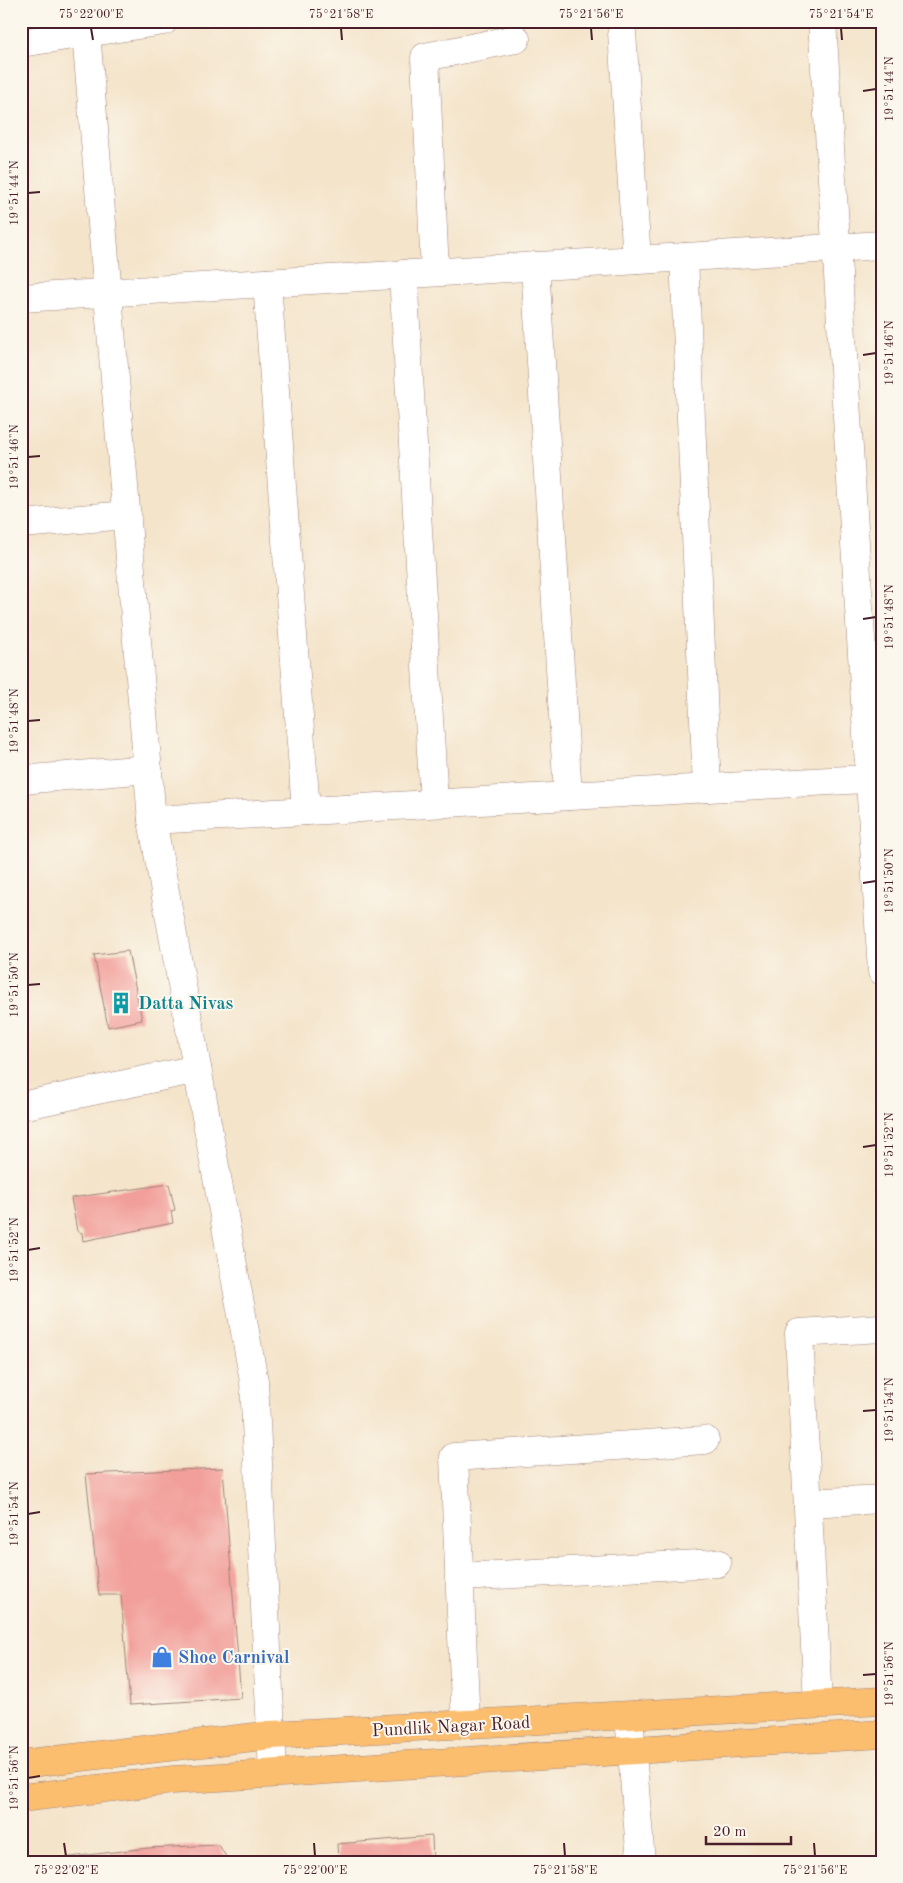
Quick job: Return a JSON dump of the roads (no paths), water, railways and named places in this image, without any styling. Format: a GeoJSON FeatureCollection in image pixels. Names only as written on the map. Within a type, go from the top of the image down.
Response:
{"type":"FeatureCollection","features":[{"type":"Feature","properties":{"kind":"main road","name":"Pundlik Nagar Road"},"geometry":{"type":"LineString","coordinates":[[21,1764],[271,1735],[882,1701]]}},
{"type":"Feature","properties":{"kind":"main road","name":"Pundlik Nagar Road"},"geometry":{"type":"LineString","coordinates":[[21,1798],[172,1780],[882,1734]]}},
{"type":"Feature","properties":{"kind":"street"},"geometry":{"type":"LineString","coordinates":[[21,43],[164,21]]}},
{"type":"Feature","properties":{"kind":"street"},"geometry":{"type":"LineString","coordinates":[[822,21],[876,778],[882,970]]}},
{"type":"Feature","properties":{"kind":"street"},"geometry":{"type":"LineString","coordinates":[[622,32],[637,260]]}},
{"type":"Feature","properties":{"kind":"street"},"geometry":{"type":"LineString","coordinates":[[86,33],[152,820],[254,1381],[273,1774]]}},
{"type":"Feature","properties":{"kind":"street"},"geometry":{"type":"LineString","coordinates":[[435,272],[425,57],[516,39]]}},
{"type":"Feature","properties":{"kind":"street"},"geometry":{"type":"LineString","coordinates":[[21,298],[882,244]]}},
{"type":"Feature","properties":{"kind":"street"},"geometry":{"type":"LineString","coordinates":[[684,257],[707,788]]}},
{"type":"Feature","properties":{"kind":"street"},"geometry":{"type":"LineString","coordinates":[[535,266],[568,796]]}},
{"type":"Feature","properties":{"kind":"street"},"geometry":{"type":"LineString","coordinates":[[403,274],[434,804]]}},
{"type":"Feature","properties":{"kind":"street"},"geometry":{"type":"LineString","coordinates":[[267,283],[306,811]]}},
{"type":"Feature","properties":{"kind":"street"},"geometry":{"type":"LineString","coordinates":[[21,524],[127,515]]}},
{"type":"Feature","properties":{"kind":"street"},"geometry":{"type":"LineString","coordinates":[[21,780],[148,769]]}},
{"type":"Feature","properties":{"kind":"street"},"geometry":{"type":"LineString","coordinates":[[152,820],[876,778]]}},
{"type":"Feature","properties":{"kind":"street"},"geometry":{"type":"LineString","coordinates":[[21,1106],[197,1069]]}},
{"type":"Feature","properties":{"kind":"street"},"geometry":{"type":"LineString","coordinates":[[818,1704],[799,1333],[882,1328]]}},
{"type":"Feature","properties":{"kind":"street"},"geometry":{"type":"LineString","coordinates":[[466,1725],[454,1457],[705,1440]]}},
{"type":"Feature","properties":{"kind":"street"},"geometry":{"type":"LineString","coordinates":[[808,1503],[882,1499]]}},
{"type":"Feature","properties":{"kind":"street"},"geometry":{"type":"LineString","coordinates":[[459,1577],[717,1563]]}},
{"type":"Feature","properties":{"kind":"street"},"geometry":{"type":"LineString","coordinates":[[629,1716],[641,1862]]}},
{"type":"Feature","properties":{"kind":"place","name":"Datta Nivas"},"geometry":{"type":"Point","coordinates":[121,1003]}},
{"type":"Feature","properties":{"kind":"place","name":"Shoe Carnival"},"geometry":{"type":"Point","coordinates":[162,1657]}}]}
